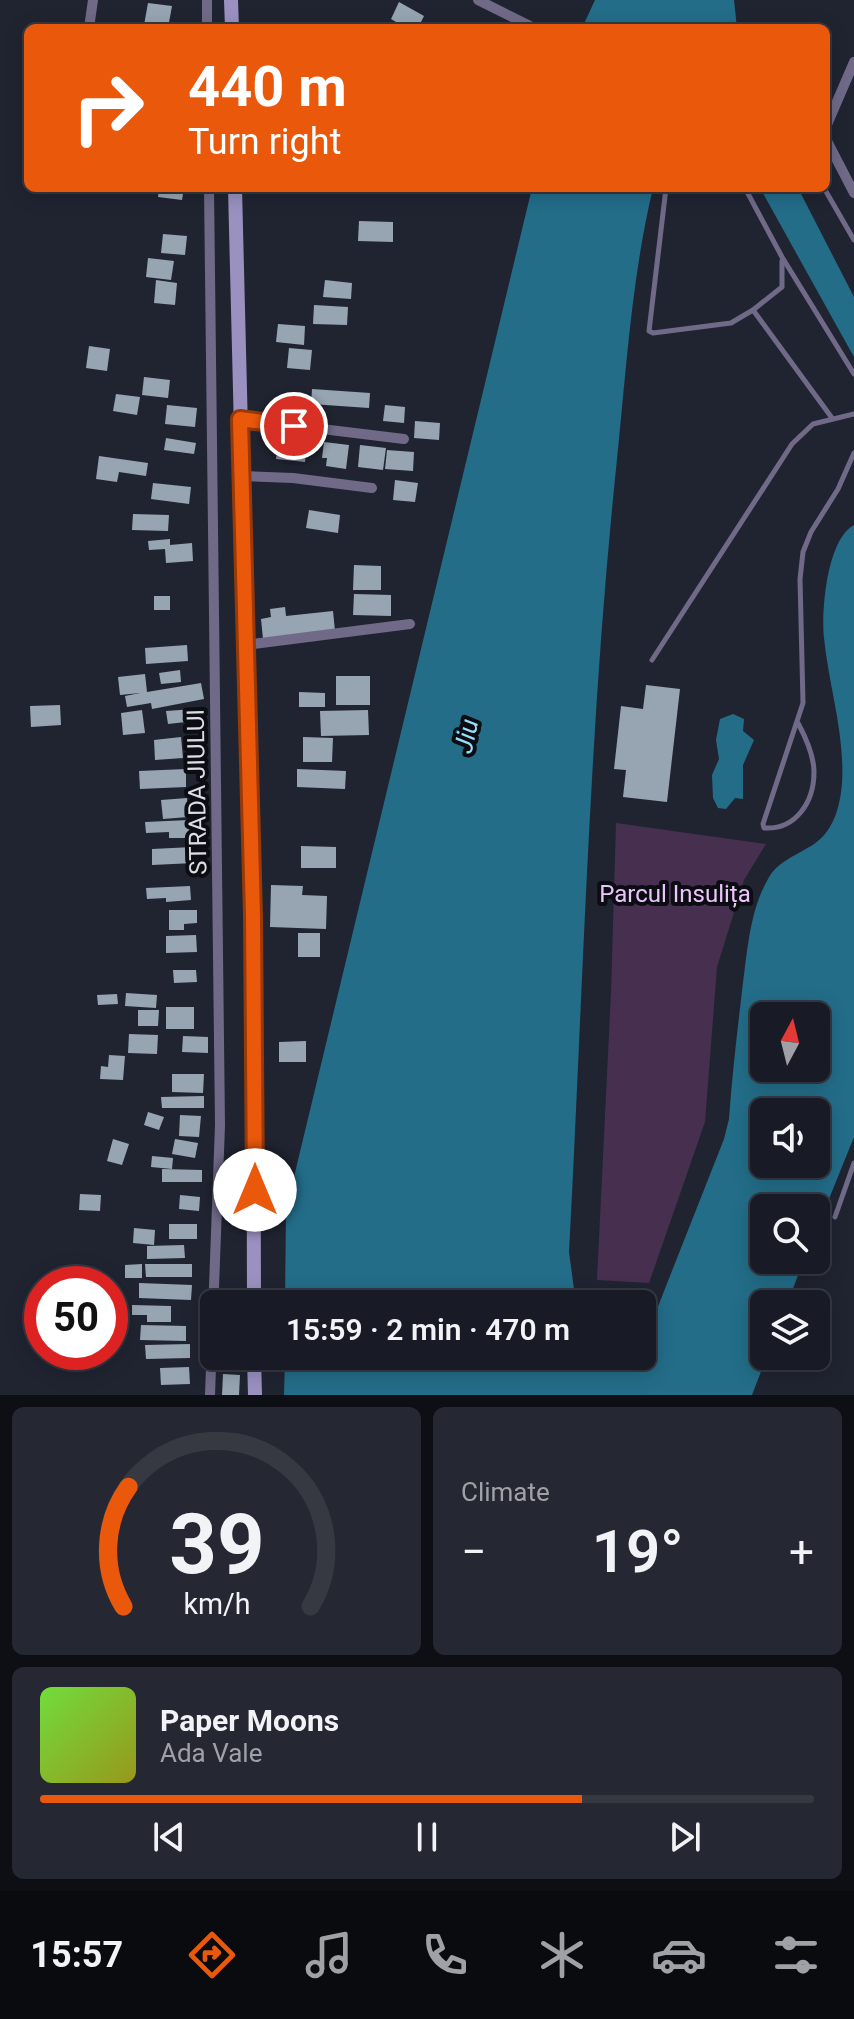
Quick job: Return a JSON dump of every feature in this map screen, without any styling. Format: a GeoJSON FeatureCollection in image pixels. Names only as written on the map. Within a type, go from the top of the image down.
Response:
{"type":"FeatureCollection","features":[{"type":"Feature","properties":{"kind":"main road"},"geometry":{"type":"LineString","coordinates":[[231,0],[232,24]]}},
{"type":"Feature","properties":{"kind":"main road"},"geometry":{"type":"LineString","coordinates":[[235,192],[255,1069],[254,1290]]}},
{"type":"Feature","properties":{"kind":"main road"},"geometry":{"type":"LineString","coordinates":[[254,1370],[255,1395]]}},
{"type":"Feature","properties":{"kind":"street"},"geometry":{"type":"LineString","coordinates":[[90,24],[93,0]]}},
{"type":"Feature","properties":{"kind":"street"},"geometry":{"type":"LineString","coordinates":[[207,0],[207,24]]}},
{"type":"Feature","properties":{"kind":"street"},"geometry":{"type":"LineString","coordinates":[[478,0],[526,24]]}},
{"type":"Feature","properties":{"kind":"street"},"geometry":{"type":"LineString","coordinates":[[830,118],[854,62]]}},
{"type":"Feature","properties":{"kind":"street"},"geometry":{"type":"LineString","coordinates":[[830,157],[854,193]]}},
{"type":"Feature","properties":{"kind":"street","name":"STRADA JIULUI"},"geometry":{"type":"LineString","coordinates":[[209,192],[220,1125],[210,1395]]}},
{"type":"Feature","properties":{"kind":"street"},"geometry":{"type":"LineString","coordinates":[[240,419],[404,439]]}},
{"type":"Feature","properties":{"kind":"street"},"geometry":{"type":"LineString","coordinates":[[241,476],[293,478],[372,488]]}},
{"type":"Feature","properties":{"kind":"street"},"geometry":{"type":"LineString","coordinates":[[245,645],[410,624]]}},
{"type":"Feature","properties":{"kind":"lane"},"geometry":{"type":"LineString","coordinates":[[666,192],[649,331],[731,323],[782,287],[782,257]]}},
{"type":"Feature","properties":{"kind":"lane"},"geometry":{"type":"LineString","coordinates":[[747,192],[782,257],[854,374]]}},
{"type":"Feature","properties":{"kind":"lane"},"geometry":{"type":"LineString","coordinates":[[826,192],[854,240]]}},
{"type":"Feature","properties":{"kind":"lane"},"geometry":{"type":"LineString","coordinates":[[753,310],[832,418]]}},
{"type":"Feature","properties":{"kind":"lane"},"geometry":{"type":"LineString","coordinates":[[652,660],[792,444],[813,424],[854,414]]}},
{"type":"Feature","properties":{"kind":"lane"},"geometry":{"type":"LineString","coordinates":[[798,723],[808,742],[814,773],[804,809],[797,818],[770,829],[764,828],[803,703],[800,579],[803,552],[854,453]]}},
{"type":"Feature","properties":{"kind":"lane"},"geometry":{"type":"LineString","coordinates":[[835,1217],[854,1163]]}},
{"type":"Feature","properties":{"kind":"green space","name":"Parcul Insulița"},"geometry":{"type":"Polygon","coordinates":[[[616,823],[766,844],[744,880],[717,967],[705,1122],[649,1283],[597,1280],[616,823]]]}},
{"type":"Feature","properties":{"kind":"water"},"geometry":{"type":"Polygon","coordinates":[[[595,0],[734,0],[737,24],[584,24],[595,0]]]}},
{"type":"Feature","properties":{"kind":"water","name":"Jiu"},"geometry":{"type":"Polygon","coordinates":[[[531,192],[652,192],[630,328],[599,664],[569,1252],[574,1290],[285,1290],[286,1210],[531,192]]]}},
{"type":"Feature","properties":{"kind":"water"},"geometry":{"type":"Polygon","coordinates":[[[762,192],[800,192],[854,297],[854,357],[762,192]]]}},
{"type":"Feature","properties":{"kind":"water"},"geometry":{"type":"Polygon","coordinates":[[[854,525],[854,1137],[830,1196],[750,1194],[750,1274],[799,1274],[792,1290],[750,1290],[750,1370],[762,1370],[752,1395],[284,1395],[285,1370],[656,1370],[656,1311],[724,1139],[729,1119],[747,948],[757,905],[776,868],[825,834],[839,802],[841,747],[823,626],[828,577],[838,545],[854,525]]]}},
{"type":"Feature","properties":{"kind":"water"},"geometry":{"type":"Polygon","coordinates":[[[733,714],[744,719],[743,731],[754,740],[743,765],[743,799],[735,798],[726,809],[718,808],[713,798],[712,775],[719,759],[716,740],[720,719],[733,714]]]}},
{"type":"Feature","properties":{"kind":"building"},"geometry":{"type":"Polygon","coordinates":[[[399,2],[424,16],[420,24],[399,24],[391,19],[399,2]]]}},
{"type":"Feature","properties":{"kind":"building"},"geometry":{"type":"Polygon","coordinates":[[[148,3],[172,6],[169,24],[144,24],[148,3]]]}},
{"type":"Feature","properties":{"kind":"building"},"geometry":{"type":"Polygon","coordinates":[[[159,192],[183,192],[182,200],[158,197],[159,192]]]}},
{"type":"Feature","properties":{"kind":"building"},"geometry":{"type":"Polygon","coordinates":[[[359,221],[393,222],[393,242],[358,241],[359,221]]]}},
{"type":"Feature","properties":{"kind":"building"},"geometry":{"type":"Polygon","coordinates":[[[163,234],[187,236],[185,255],[161,253],[163,234]]]}},
{"type":"Feature","properties":{"kind":"building"},"geometry":{"type":"Polygon","coordinates":[[[148,258],[174,261],[171,280],[146,277],[148,258]]]}},
{"type":"Feature","properties":{"kind":"building"},"geometry":{"type":"Polygon","coordinates":[[[156,280],[177,283],[175,305],[154,303],[156,280]]]}},
{"type":"Feature","properties":{"kind":"building"},"geometry":{"type":"Polygon","coordinates":[[[325,280],[352,283],[351,299],[323,297],[325,280]]]}},
{"type":"Feature","properties":{"kind":"building"},"geometry":{"type":"Polygon","coordinates":[[[314,305],[348,307],[347,325],[313,324],[314,305]]]}},
{"type":"Feature","properties":{"kind":"building"},"geometry":{"type":"Polygon","coordinates":[[[278,324],[305,326],[304,345],[276,342],[278,324]]]}},
{"type":"Feature","properties":{"kind":"building"},"geometry":{"type":"Polygon","coordinates":[[[89,346],[110,349],[107,371],[86,368],[89,346]]]}},
{"type":"Feature","properties":{"kind":"building"},"geometry":{"type":"Polygon","coordinates":[[[289,348],[312,350],[310,370],[287,368],[289,348]]]}},
{"type":"Feature","properties":{"kind":"building"},"geometry":{"type":"Polygon","coordinates":[[[144,377],[170,380],[168,398],[142,395],[144,377]]]}},
{"type":"Feature","properties":{"kind":"building"},"geometry":{"type":"Polygon","coordinates":[[[312,389],[370,393],[369,408],[311,404],[312,389]]]}},
{"type":"Feature","properties":{"kind":"building"},"geometry":{"type":"Polygon","coordinates":[[[116,394],[140,397],[137,415],[113,411],[116,394]]]}},
{"type":"Feature","properties":{"kind":"building"},"geometry":{"type":"Polygon","coordinates":[[[167,405],[197,408],[195,427],[165,424],[167,405]]]}},
{"type":"Feature","properties":{"kind":"building"},"geometry":{"type":"Polygon","coordinates":[[[385,405],[405,407],[404,423],[383,421],[385,405]]]}},
{"type":"Feature","properties":{"kind":"building"},"geometry":{"type":"Polygon","coordinates":[[[415,421],[440,423],[439,440],[414,438],[415,421]]]}},
{"type":"Feature","properties":{"kind":"building"},"geometry":{"type":"Polygon","coordinates":[[[166,438],[196,443],[194,454],[164,450],[166,438]]]}},
{"type":"Feature","properties":{"kind":"building"},"geometry":{"type":"Polygon","coordinates":[[[279,438],[307,442],[305,462],[276,459],[279,438]]]}},
{"type":"Feature","properties":{"kind":"building"},"geometry":{"type":"Polygon","coordinates":[[[324,442],[349,445],[346,469],[326,466],[327,458],[322,458],[324,442]]]}},
{"type":"Feature","properties":{"kind":"building"},"geometry":{"type":"Polygon","coordinates":[[[360,445],[386,448],[383,470],[358,467],[360,445]]]}},
{"type":"Feature","properties":{"kind":"building"},"geometry":{"type":"Polygon","coordinates":[[[387,450],[414,452],[413,471],[385,469],[387,450]]]}},
{"type":"Feature","properties":{"kind":"building"},"geometry":{"type":"Polygon","coordinates":[[[99,456],[148,463],[146,476],[119,472],[117,482],[96,479],[99,456]]]}},
{"type":"Feature","properties":{"kind":"building"},"geometry":{"type":"Polygon","coordinates":[[[395,480],[418,483],[415,502],[393,500],[395,480]]]}},
{"type":"Feature","properties":{"kind":"building"},"geometry":{"type":"Polygon","coordinates":[[[153,483],[191,487],[189,504],[151,499],[153,483]]]}},
{"type":"Feature","properties":{"kind":"building"},"geometry":{"type":"Polygon","coordinates":[[[309,510],[340,515],[338,533],[306,528],[309,510]]]}},
{"type":"Feature","properties":{"kind":"building"},"geometry":{"type":"Polygon","coordinates":[[[133,514],[169,515],[168,531],[132,530],[133,514]]]}},
{"type":"Feature","properties":{"kind":"building"},"geometry":{"type":"Polygon","coordinates":[[[170,539],[170,545],[192,543],[193,561],[166,563],[165,549],[149,550],[148,541],[170,539]]]}},
{"type":"Feature","properties":{"kind":"building"},"geometry":{"type":"Polygon","coordinates":[[[354,565],[381,566],[381,590],[353,590],[354,565]]]}},
{"type":"Feature","properties":{"kind":"building"},"geometry":{"type":"Polygon","coordinates":[[[354,594],[391,595],[391,616],[353,615],[354,594]]]}},
{"type":"Feature","properties":{"kind":"building"},"geometry":{"type":"Polygon","coordinates":[[[154,596],[170,596],[170,610],[154,610],[154,596]]]}},
{"type":"Feature","properties":{"kind":"building"},"geometry":{"type":"Polygon","coordinates":[[[285,607],[286,616],[333,611],[335,631],[263,639],[261,619],[271,617],[270,609],[285,607]]]}},
{"type":"Feature","properties":{"kind":"building"},"geometry":{"type":"Polygon","coordinates":[[[187,645],[188,661],[146,664],[145,648],[187,645]]]}},
{"type":"Feature","properties":{"kind":"building"},"geometry":{"type":"Polygon","coordinates":[[[180,670],[181,682],[161,684],[159,673],[180,670]]]}},
{"type":"Feature","properties":{"kind":"building"},"geometry":{"type":"Polygon","coordinates":[[[145,674],[147,692],[201,683],[204,699],[152,709],[151,703],[127,707],[125,696],[140,693],[120,695],[118,677],[145,674]]]}},
{"type":"Feature","properties":{"kind":"building"},"geometry":{"type":"Polygon","coordinates":[[[336,676],[370,676],[370,705],[336,705],[336,676]]]}},
{"type":"Feature","properties":{"kind":"building"},"geometry":{"type":"Polygon","coordinates":[[[646,685],[680,689],[667,802],[623,797],[626,770],[614,769],[621,706],[643,709],[646,685]]]}},
{"type":"Feature","properties":{"kind":"building"},"geometry":{"type":"Polygon","coordinates":[[[299,692],[325,693],[325,707],[299,707],[299,692]]]}},
{"type":"Feature","properties":{"kind":"building"},"geometry":{"type":"Polygon","coordinates":[[[60,705],[61,725],[31,727],[30,706],[60,705]]]}},
{"type":"Feature","properties":{"kind":"building"},"geometry":{"type":"Polygon","coordinates":[[[194,709],[195,721],[168,724],[166,711],[194,709]]]}},
{"type":"Feature","properties":{"kind":"building"},"geometry":{"type":"Polygon","coordinates":[[[142,710],[145,733],[123,735],[121,713],[142,710]]]}},
{"type":"Feature","properties":{"kind":"building"},"geometry":{"type":"Polygon","coordinates":[[[368,710],[369,735],[321,736],[320,711],[368,710]]]}},
{"type":"Feature","properties":{"kind":"building"},"geometry":{"type":"Polygon","coordinates":[[[181,737],[183,758],[155,760],[154,740],[181,737]]]}},
{"type":"Feature","properties":{"kind":"building"},"geometry":{"type":"Polygon","coordinates":[[[303,737],[333,738],[332,762],[303,762],[303,737]]]}},
{"type":"Feature","properties":{"kind":"building"},"geometry":{"type":"Polygon","coordinates":[[[186,769],[186,787],[140,789],[139,771],[186,769]]]}},
{"type":"Feature","properties":{"kind":"building"},"geometry":{"type":"Polygon","coordinates":[[[297,769],[346,771],[345,789],[297,787],[297,769]]]}},
{"type":"Feature","properties":{"kind":"building"},"geometry":{"type":"Polygon","coordinates":[[[187,798],[188,817],[163,819],[161,800],[187,798]]]}},
{"type":"Feature","properties":{"kind":"building"},"geometry":{"type":"Polygon","coordinates":[[[189,820],[190,838],[169,838],[169,832],[146,833],[145,822],[189,820]]]}},
{"type":"Feature","properties":{"kind":"building"},"geometry":{"type":"Polygon","coordinates":[[[301,846],[336,847],[336,868],[301,868],[301,846]]]}},
{"type":"Feature","properties":{"kind":"building"},"geometry":{"type":"Polygon","coordinates":[[[193,847],[194,863],[152,865],[152,849],[193,847]]]}},
{"type":"Feature","properties":{"kind":"building"},"geometry":{"type":"Polygon","coordinates":[[[271,885],[303,886],[302,895],[327,896],[326,929],[270,927],[271,885]]]}},
{"type":"Feature","properties":{"kind":"building"},"geometry":{"type":"Polygon","coordinates":[[[190,886],[191,900],[166,902],[166,898],[147,899],[146,888],[190,886]]]}},
{"type":"Feature","properties":{"kind":"building"},"geometry":{"type":"Polygon","coordinates":[[[169,910],[197,910],[197,923],[184,924],[184,930],[169,930],[169,910]]]}},
{"type":"Feature","properties":{"kind":"building"},"geometry":{"type":"Polygon","coordinates":[[[298,933],[320,933],[320,957],[298,957],[298,933]]]}},
{"type":"Feature","properties":{"kind":"building"},"geometry":{"type":"Polygon","coordinates":[[[196,935],[197,952],[166,953],[166,936],[196,935]]]}},
{"type":"Feature","properties":{"kind":"building"},"geometry":{"type":"Polygon","coordinates":[[[173,970],[196,970],[197,982],[174,983],[173,970]]]}},
{"type":"Feature","properties":{"kind":"building"},"geometry":{"type":"Polygon","coordinates":[[[126,993],[157,995],[156,1008],[125,1006],[126,993]]]}},
{"type":"Feature","properties":{"kind":"building"},"geometry":{"type":"Polygon","coordinates":[[[117,994],[118,1004],[98,1005],[97,995],[117,994]]]}},
{"type":"Feature","properties":{"kind":"building"},"geometry":{"type":"Polygon","coordinates":[[[166,1007],[194,1007],[194,1029],[166,1029],[166,1007]]]}},
{"type":"Feature","properties":{"kind":"building"},"geometry":{"type":"Polygon","coordinates":[[[138,1010],[159,1010],[158,1026],[138,1026],[138,1010]]]}},
{"type":"Feature","properties":{"kind":"building"},"geometry":{"type":"Polygon","coordinates":[[[129,1034],[158,1035],[157,1054],[128,1053],[129,1034]]]}},
{"type":"Feature","properties":{"kind":"building"},"geometry":{"type":"Polygon","coordinates":[[[183,1036],[208,1037],[208,1053],[182,1052],[183,1036]]]}},
{"type":"Feature","properties":{"kind":"building"},"geometry":{"type":"Polygon","coordinates":[[[306,1041],[306,1062],[279,1062],[279,1042],[306,1041]]]}},
{"type":"Feature","properties":{"kind":"building"},"geometry":{"type":"Polygon","coordinates":[[[109,1055],[125,1056],[123,1080],[100,1079],[101,1066],[108,1067],[109,1055]]]}},
{"type":"Feature","properties":{"kind":"building"},"geometry":{"type":"Polygon","coordinates":[[[172,1074],[204,1074],[203,1093],[172,1092],[172,1074]]]}},
{"type":"Feature","properties":{"kind":"building"},"geometry":{"type":"Polygon","coordinates":[[[204,1096],[204,1108],[162,1108],[161,1097],[204,1096]]]}},
{"type":"Feature","properties":{"kind":"building"},"geometry":{"type":"Polygon","coordinates":[[[148,1112],[164,1117],[159,1130],[144,1125],[148,1112]]]}},
{"type":"Feature","properties":{"kind":"building"},"geometry":{"type":"Polygon","coordinates":[[[180,1115],[201,1116],[199,1137],[179,1136],[180,1115]]]}},
{"type":"Feature","properties":{"kind":"building"},"geometry":{"type":"Polygon","coordinates":[[[113,1139],[129,1144],[122,1165],[107,1161],[113,1139]]]}},
{"type":"Feature","properties":{"kind":"building"},"geometry":{"type":"Polygon","coordinates":[[[175,1139],[198,1143],[195,1158],[172,1154],[175,1139]]]}},
{"type":"Feature","properties":{"kind":"building"},"geometry":{"type":"Polygon","coordinates":[[[152,1156],[173,1158],[172,1169],[151,1167],[152,1156]]]}},
{"type":"Feature","properties":{"kind":"building"},"geometry":{"type":"Polygon","coordinates":[[[162,1169],[202,1170],[202,1182],[162,1182],[162,1169]]]}},
{"type":"Feature","properties":{"kind":"building"},"geometry":{"type":"Polygon","coordinates":[[[80,1194],[101,1195],[100,1211],[79,1210],[80,1194]]]}},
{"type":"Feature","properties":{"kind":"building"},"geometry":{"type":"Polygon","coordinates":[[[180,1195],[200,1197],[199,1211],[179,1209],[180,1195]]]}},
{"type":"Feature","properties":{"kind":"building"},"geometry":{"type":"Polygon","coordinates":[[[169,1224],[197,1224],[197,1239],[169,1239],[169,1224]]]}},
{"type":"Feature","properties":{"kind":"building"},"geometry":{"type":"Polygon","coordinates":[[[134,1228],[155,1230],[154,1245],[133,1243],[134,1228]]]}},
{"type":"Feature","properties":{"kind":"building"},"geometry":{"type":"Polygon","coordinates":[[[184,1245],[185,1258],[147,1259],[147,1246],[184,1245]]]}},
{"type":"Feature","properties":{"kind":"building"},"geometry":{"type":"Polygon","coordinates":[[[142,1264],[142,1278],[128,1278],[128,1266],[125,1265],[142,1264]]]}},
{"type":"Feature","properties":{"kind":"building"},"geometry":{"type":"Polygon","coordinates":[[[145,1264],[192,1264],[192,1277],[146,1277],[145,1264]]]}},
{"type":"Feature","properties":{"kind":"building"},"geometry":{"type":"Polygon","coordinates":[[[139,1283],[192,1285],[191,1300],[139,1298],[139,1283]]]}},
{"type":"Feature","properties":{"kind":"building"},"geometry":{"type":"Polygon","coordinates":[[[132,1305],[171,1306],[171,1322],[147,1322],[147,1315],[132,1315],[132,1305]]]}},
{"type":"Feature","properties":{"kind":"building"},"geometry":{"type":"Polygon","coordinates":[[[141,1325],[186,1326],[186,1341],[140,1340],[141,1325]]]}},
{"type":"Feature","properties":{"kind":"building"},"geometry":{"type":"Polygon","coordinates":[[[190,1344],[190,1358],[146,1359],[145,1345],[190,1344]]]}},
{"type":"Feature","properties":{"kind":"building"},"geometry":{"type":"Polygon","coordinates":[[[189,1367],[190,1384],[161,1385],[160,1368],[189,1367]]]}},
{"type":"Feature","properties":{"kind":"building"},"geometry":{"type":"Polygon","coordinates":[[[223,1374],[240,1375],[239,1395],[222,1395],[223,1374]]]}},
{"type":"Feature","properties":{"kind":"route"},"geometry":{"type":"LineString","coordinates":[[255,1190],[253,916],[240,419],[294,426]]}}]}
